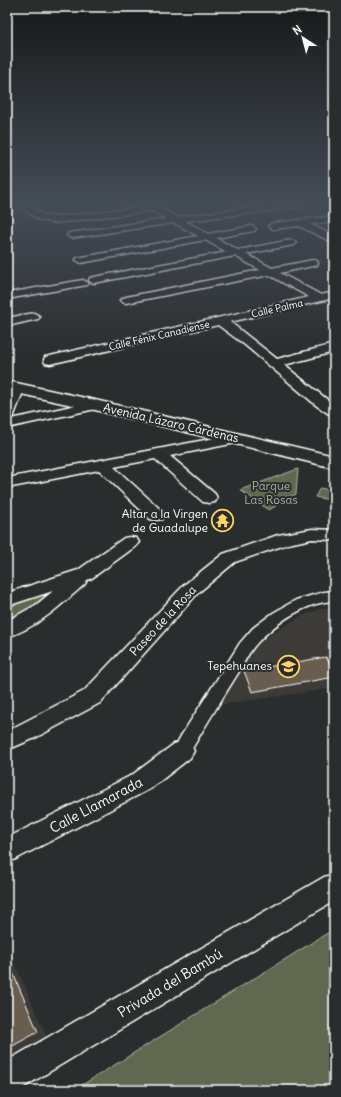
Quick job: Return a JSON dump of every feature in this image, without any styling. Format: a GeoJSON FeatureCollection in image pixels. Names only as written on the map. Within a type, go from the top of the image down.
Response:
{"type":"FeatureCollection","features":[{"type":"Feature","properties":{"kind":"main road","name":"Avenida Lázaro Cárdenas"},"geometry":{"type":"LineString","coordinates":[[13,386],[334,462]]}},
{"type":"Feature","properties":{"kind":"main road","name":"Avenida Lázaro Cárdenas"},"geometry":{"type":"LineString","coordinates":[[13,386],[334,451]]}},
{"type":"Feature","properties":{"kind":"street"},"geometry":{"type":"LineString","coordinates":[[81,260],[108,255]]}},
{"type":"Feature","properties":{"kind":"street"},"geometry":{"type":"LineString","coordinates":[[94,280],[225,255]]}},
{"type":"Feature","properties":{"kind":"street"},"geometry":{"type":"LineString","coordinates":[[241,255],[319,298]]}},
{"type":"Feature","properties":{"kind":"street"},"geometry":{"type":"LineString","coordinates":[[126,300],[313,263]]}},
{"type":"Feature","properties":{"kind":"street"},"geometry":{"type":"LineString","coordinates":[[7,296],[83,283]]}},
{"type":"Feature","properties":{"kind":"street","name":"Calle Palma"},"geometry":{"type":"LineString","coordinates":[[220,321],[334,295]]}},
{"type":"Feature","properties":{"kind":"street"},"geometry":{"type":"LineString","coordinates":[[7,322],[34,317]]}},
{"type":"Feature","properties":{"kind":"street","name":"Calle Fénix Canadiense"},"geometry":{"type":"LineString","coordinates":[[50,360],[220,321],[249,342],[322,403],[334,411]]}},
{"type":"Feature","properties":{"kind":"street"},"geometry":{"type":"LineString","coordinates":[[275,363],[334,348]]}},
{"type":"Feature","properties":{"kind":"street"},"geometry":{"type":"LineString","coordinates":[[7,414],[13,386]]}},
{"type":"Feature","properties":{"kind":"street"},"geometry":{"type":"LineString","coordinates":[[7,424],[95,405]]}},
{"type":"Feature","properties":{"kind":"street"},"geometry":{"type":"LineString","coordinates":[[7,483],[236,439]]}},
{"type":"Feature","properties":{"kind":"street"},"geometry":{"type":"LineString","coordinates":[[158,454],[209,498]]}},
{"type":"Feature","properties":{"kind":"street"},"geometry":{"type":"LineString","coordinates":[[103,465],[156,515]]}},
{"type":"Feature","properties":{"kind":"street","name":"Paseo de la Rosa"},"geometry":{"type":"LineString","coordinates":[[7,741],[28,732],[92,696],[191,588],[229,558],[284,539],[312,534],[334,535]]}},
{"type":"Feature","properties":{"kind":"street"},"geometry":{"type":"LineString","coordinates":[[7,630],[43,610],[85,574],[130,542]]}},
{"type":"Feature","properties":{"kind":"street"},"geometry":{"type":"LineString","coordinates":[[7,600],[85,574]]}},
{"type":"Feature","properties":{"kind":"street"},"geometry":{"type":"LineString","coordinates":[[182,751],[193,729],[252,639],[287,611],[301,604],[328,595],[334,596]]}},
{"type":"Feature","properties":{"kind":"street","name":"Calle Llamarada"},"geometry":{"type":"LineString","coordinates":[[7,851],[141,782],[182,751]]}},
{"type":"Feature","properties":{"kind":"street","name":"Privada del Bambú"},"geometry":{"type":"LineString","coordinates":[[7,1079],[334,886]]}},
{"type":"Feature","properties":{"kind":"shaded area","name":"Tepehuanes"},"geometry":{"type":"Polygon","coordinates":[[[320,609],[334,609],[334,688],[219,705],[256,644],[299,617],[320,609]]]}},
{"type":"Feature","properties":{"kind":"shaded area"},"geometry":{"type":"Polygon","coordinates":[[[7,946],[48,1039],[7,1061],[7,946]]]}},
{"type":"Feature","properties":{"kind":"green space","name":"Parque Las Rosas"},"geometry":{"type":"Polygon","coordinates":[[[298,469],[296,494],[269,510],[240,490],[298,469]]]}},
{"type":"Feature","properties":{"kind":"green space"},"geometry":{"type":"Polygon","coordinates":[[[320,488],[334,491],[334,501],[315,497],[320,488]]]}},
{"type":"Feature","properties":{"kind":"green space"},"geometry":{"type":"Polygon","coordinates":[[[63,587],[7,626],[7,606],[63,587]]]}},
{"type":"Feature","properties":{"kind":"green space"},"geometry":{"type":"Polygon","coordinates":[[[334,929],[334,1090],[74,1090],[334,929]]]}},
{"type":"Feature","properties":{"kind":"building"},"geometry":{"type":"Polygon","coordinates":[[[326,657],[334,672],[334,677],[252,692],[244,671],[326,657]]]}},
{"type":"Feature","properties":{"kind":"building"},"geometry":{"type":"Polygon","coordinates":[[[7,959],[38,1032],[7,1049],[7,959]]]}},
{"type":"Feature","properties":{"kind":"place","name":"Altar a la Virgen de Guadalupe"},"geometry":{"type":"Point","coordinates":[223,521]}},
{"type":"Feature","properties":{"kind":"place","name":"Tepehuanes"},"geometry":{"type":"Point","coordinates":[288,666]}}]}
